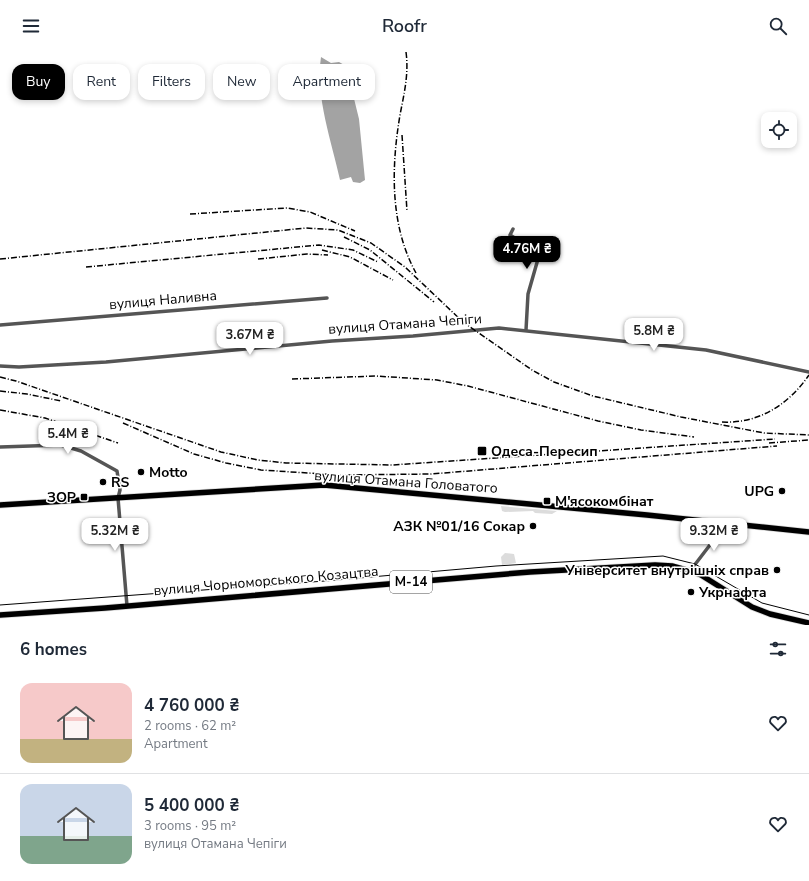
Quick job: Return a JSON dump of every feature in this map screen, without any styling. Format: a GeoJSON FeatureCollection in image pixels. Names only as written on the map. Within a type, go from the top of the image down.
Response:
{"type":"FeatureCollection","features":[{"type":"Feature","properties":{"kind":"main road","name":"вулиця Отамана Головатого"},"geometry":{"type":"LineString","coordinates":[[0,505],[324,485],[647,515],[809,532]]}},
{"type":"Feature","properties":{"kind":"main road","name":"вулиця Чорноморського Козацтва"},"geometry":{"type":"LineString","coordinates":[[0,615],[127,606],[535,572],[664,565],[690,570],[752,607],[770,614],[809,623]]}},
{"type":"Feature","properties":{"kind":"street"},"geometry":{"type":"LineString","coordinates":[[514,229],[510,235],[518,240],[527,252],[538,259],[528,294],[526,330]]}},
{"type":"Feature","properties":{"kind":"street","name":"вулиця Наливна"},"geometry":{"type":"LineString","coordinates":[[0,325],[327,298]]}},
{"type":"Feature","properties":{"kind":"street","name":"вулиця Отамана Чепіги"},"geometry":{"type":"LineString","coordinates":[[0,366],[19,367],[106,362],[332,341],[413,336],[499,328],[706,350],[809,372]]}},
{"type":"Feature","properties":{"kind":"street"},"geometry":{"type":"LineString","coordinates":[[0,447],[55,444],[81,451],[117,471],[120,490],[118,498],[127,606]]}},
{"type":"Feature","properties":{"kind":"street"},"geometry":{"type":"LineString","coordinates":[[690,570],[726,524]]}},
{"type":"Feature","properties":{"kind":"shaded area"},"geometry":{"type":"Polygon","coordinates":[[[321,57],[331,63],[339,62],[342,64],[321,64],[321,57]]]}},
{"type":"Feature","properties":{"kind":"shaded area"},"geometry":{"type":"Polygon","coordinates":[[[322,100],[354,100],[359,119],[365,180],[360,183],[353,182],[351,177],[340,180],[322,100]]]}},
{"type":"Feature","properties":{"kind":"shaded area"},"geometry":{"type":"Polygon","coordinates":[[[501,506],[557,511],[552,514],[535,513],[533,511],[505,512],[502,511],[501,506]]]}},
{"type":"Feature","properties":{"kind":"shaded area"},"geometry":{"type":"Polygon","coordinates":[[[505,553],[514,554],[516,563],[502,565],[501,557],[505,553]]]}},
{"type":"Feature","properties":{"kind":"tram line"},"geometry":{"type":"LineString","coordinates":[[0,605],[325,581],[496,566],[663,556],[695,564],[762,603],[809,615]]}},
{"type":"Feature","properties":{"kind":"railway"},"geometry":{"type":"LineString","coordinates":[[406,52],[406,76],[397,135],[394,176],[397,216],[401,236],[407,255],[416,273]]}},
{"type":"Feature","properties":{"kind":"railway"},"geometry":{"type":"LineString","coordinates":[[402,135],[407,211]]}},
{"type":"Feature","properties":{"kind":"railway"},"geometry":{"type":"LineString","coordinates":[[190,214],[287,208],[310,212],[355,231]]}},
{"type":"Feature","properties":{"kind":"railway"},"geometry":{"type":"LineString","coordinates":[[0,259],[306,228],[338,230],[371,243],[405,267],[463,322],[532,370],[554,382],[593,396],[681,417],[764,433],[809,435]]}},
{"type":"Feature","properties":{"kind":"railway"},"geometry":{"type":"LineString","coordinates":[[344,237],[370,250],[434,302]]}},
{"type":"Feature","properties":{"kind":"railway"},"geometry":{"type":"LineString","coordinates":[[86,267],[319,245],[353,250],[378,262]]}},
{"type":"Feature","properties":{"kind":"railway"},"geometry":{"type":"LineString","coordinates":[[322,250],[350,257],[393,280]]}},
{"type":"Feature","properties":{"kind":"railway"},"geometry":{"type":"LineString","coordinates":[[258,259],[307,254],[328,255]]}},
{"type":"Feature","properties":{"kind":"railway"},"geometry":{"type":"LineString","coordinates":[[722,422],[736,422],[761,416],[772,410],[792,395],[809,375]]}},
{"type":"Feature","properties":{"kind":"railway"},"geometry":{"type":"LineString","coordinates":[[292,379],[376,376],[437,380],[468,386],[598,421],[641,430],[694,437]]}},
{"type":"Feature","properties":{"kind":"railway"},"geometry":{"type":"LineString","coordinates":[[0,377],[16,381],[221,452],[258,460],[286,463],[392,465],[775,439]]}},
{"type":"Feature","properties":{"kind":"railway"},"geometry":{"type":"LineString","coordinates":[[0,391],[27,394],[61,401]]}},
{"type":"Feature","properties":{"kind":"railway"},"geometry":{"type":"LineString","coordinates":[[0,410],[45,418],[118,443]]}},
{"type":"Feature","properties":{"kind":"railway"},"geometry":{"type":"LineString","coordinates":[[123,423],[194,454],[226,463],[261,470],[339,475],[431,474],[777,446]]}},
{"type":"Feature","properties":{"kind":"railway"},"geometry":{"type":"LineString","coordinates":[[769,443],[809,440]]}},
{"type":"Feature","properties":{"kind":"place","name":"Одеса-Пересип"},"geometry":{"type":"Point","coordinates":[482,451]}},
{"type":"Feature","properties":{"kind":"place","name":"Motto"},"geometry":{"type":"Point","coordinates":[141,472]}},
{"type":"Feature","properties":{"kind":"place","name":"RS"},"geometry":{"type":"Point","coordinates":[103,482]}},
{"type":"Feature","properties":{"kind":"place","name":"UPG"},"geometry":{"type":"Point","coordinates":[782,491]}},
{"type":"Feature","properties":{"kind":"place","name":"ЗОР"},"geometry":{"type":"Point","coordinates":[84,497]}},
{"type":"Feature","properties":{"kind":"place","name":"М'ясокомбінат"},"geometry":{"type":"Point","coordinates":[547,501]}},
{"type":"Feature","properties":{"kind":"place","name":"АЗК №01/16 Сокар"},"geometry":{"type":"Point","coordinates":[533,526]}},
{"type":"Feature","properties":{"kind":"place","name":"Університет внутрішніх справ"},"geometry":{"type":"Point","coordinates":[777,570]}},
{"type":"Feature","properties":{"kind":"place","name":"Укрнафта"},"geometry":{"type":"Point","coordinates":[691,592]}}]}
